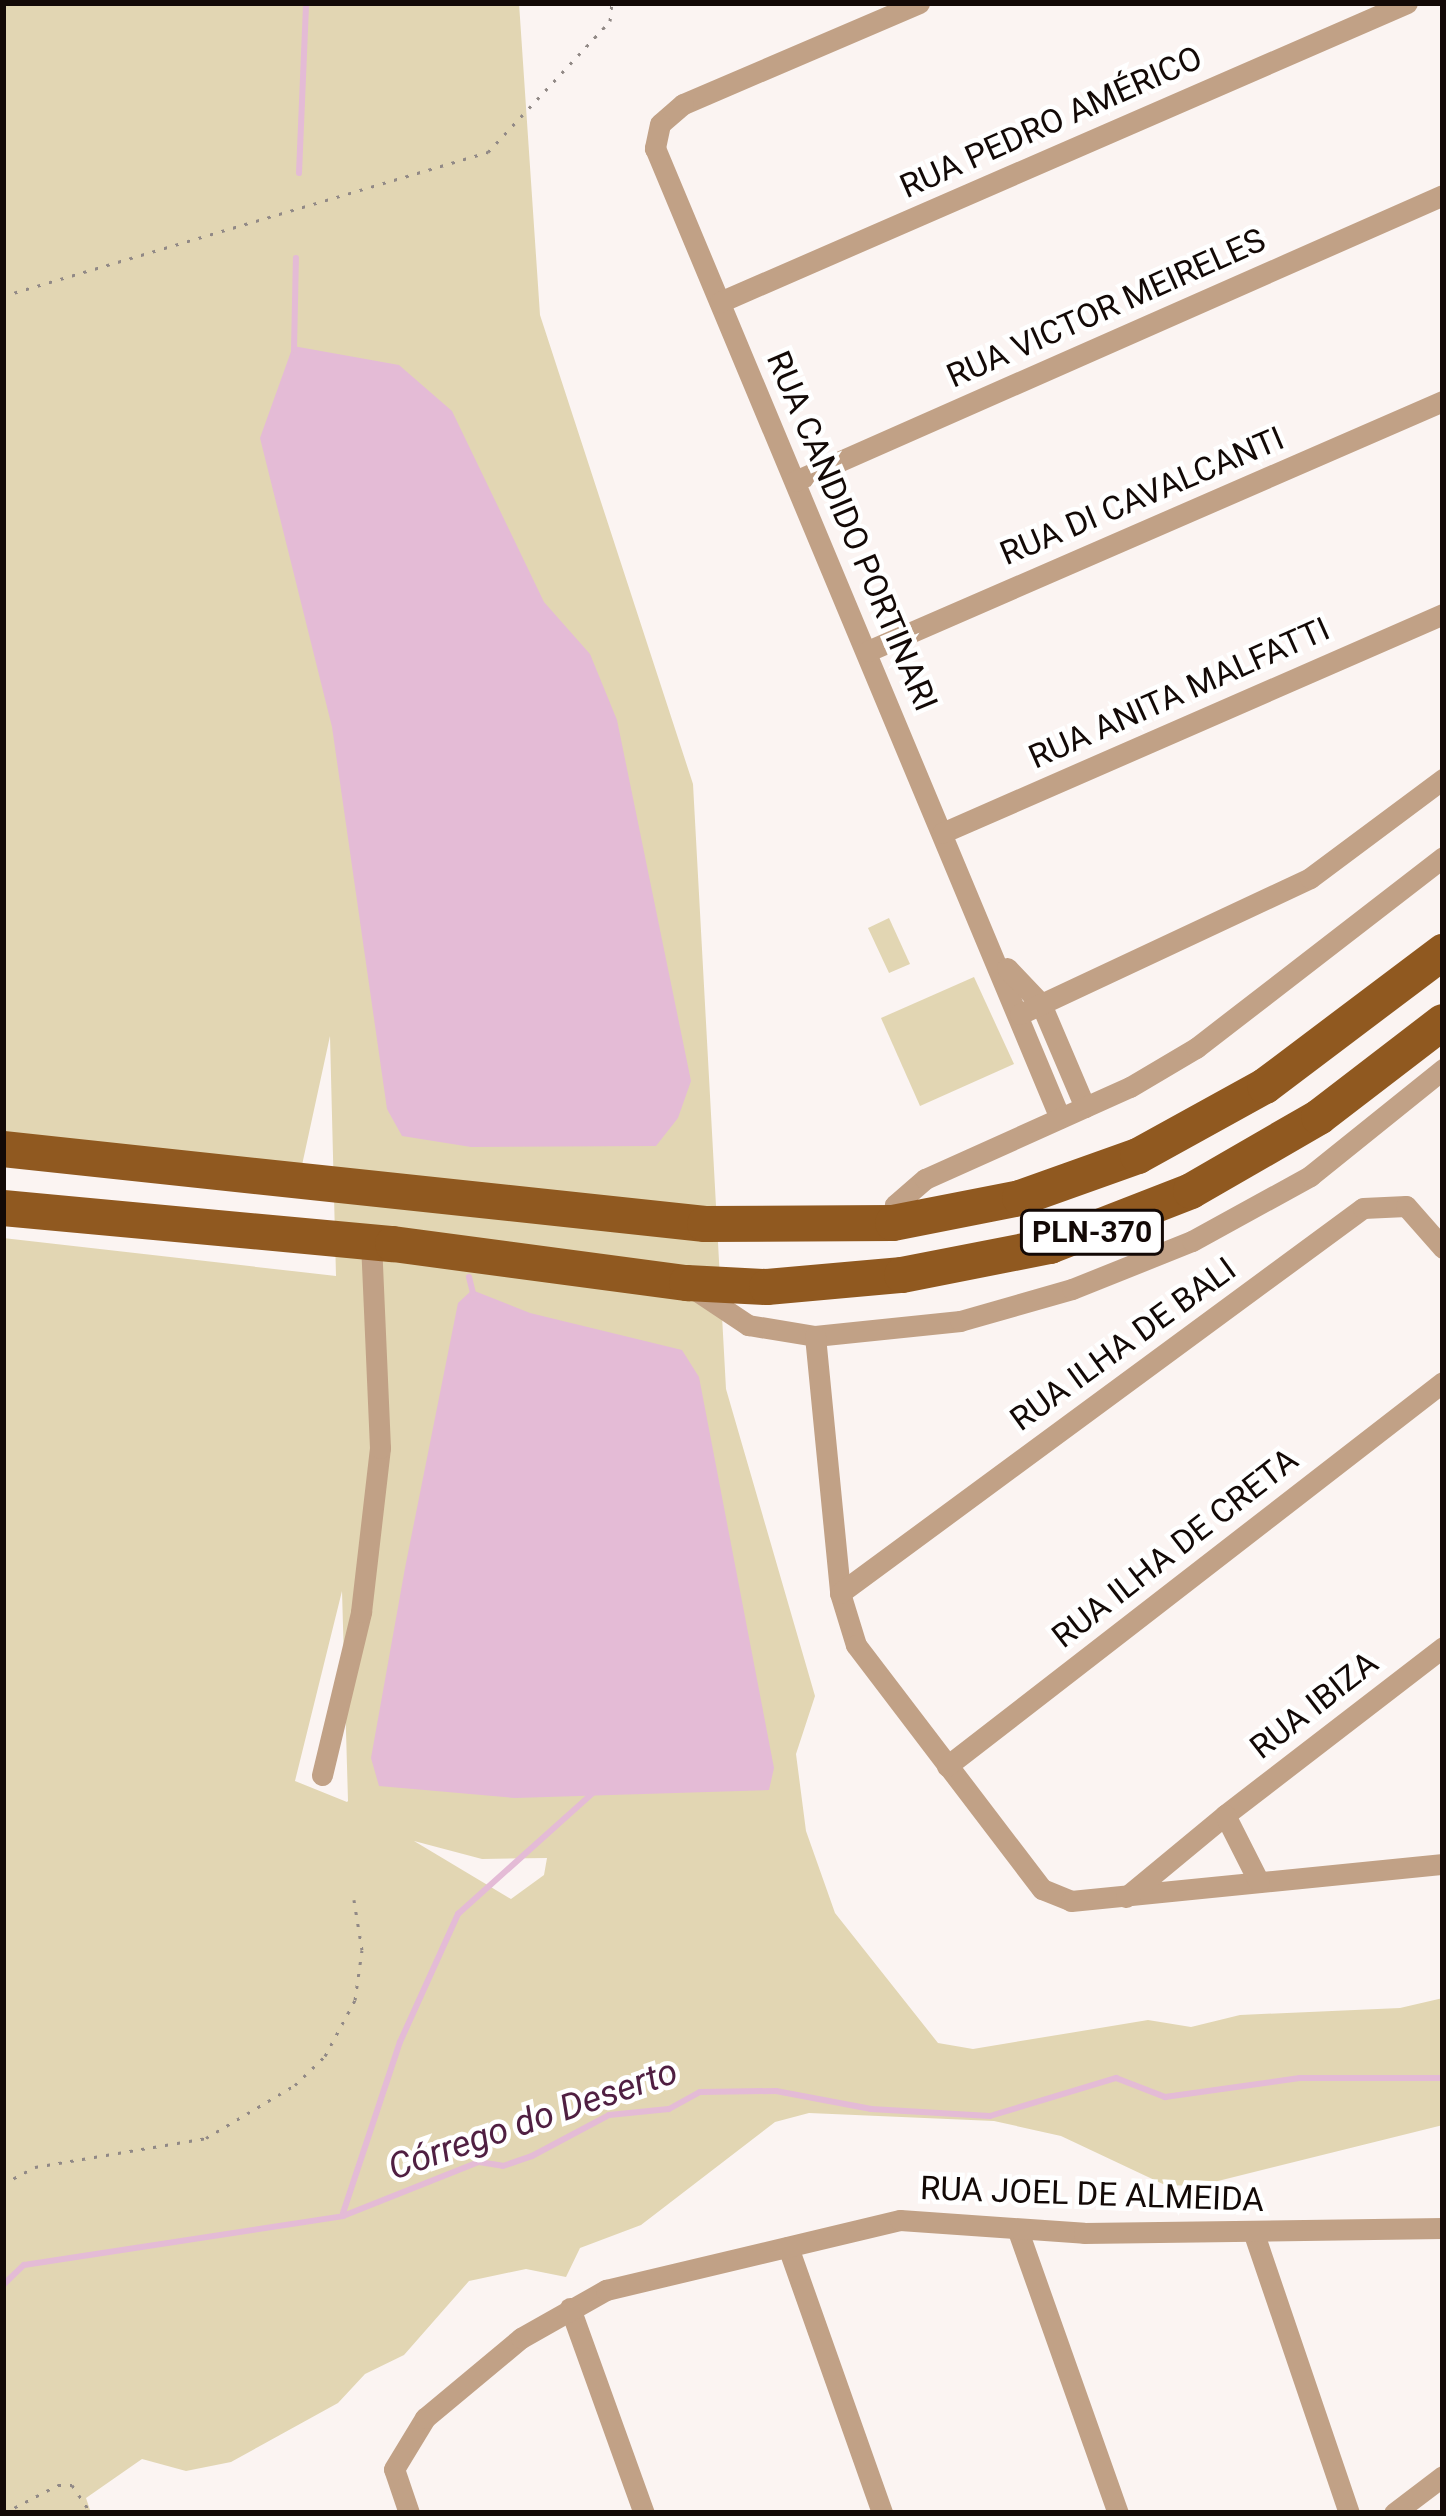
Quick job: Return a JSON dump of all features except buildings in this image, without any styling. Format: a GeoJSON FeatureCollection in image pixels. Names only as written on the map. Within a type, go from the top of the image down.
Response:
{"type":"FeatureCollection","features":[{"type":"Feature","properties":{"kind":"main road","name":"PLN-370"},"geometry":{"type":"LineString","coordinates":[[3,1149],[705,1224],[892,1222],[1020,1198],[1171,1140],[1264,1087],[1443,952]]}},
{"type":"Feature","properties":{"kind":"main road","name":"PLN-370"},"geometry":{"type":"LineString","coordinates":[[3,1208],[371,1241],[687,1283],[767,1287],[902,1275],[974,1264],[1119,1224],[1263,1153],[1443,1022]]}},
{"type":"Feature","properties":{"kind":"street","name":"RUA CANDIDO PORTINARI"},"geometry":{"type":"LineString","coordinates":[[919,3],[683,104],[660,124],[657,159],[942,833],[1000,961],[1085,1107]]}},
{"type":"Feature","properties":{"kind":"street","name":"RUA PEDRO AMÉRICO"},"geometry":{"type":"LineString","coordinates":[[720,302],[1407,3]]}},
{"type":"Feature","properties":{"kind":"street","name":"RUA VICTOR MEIRELES"},"geometry":{"type":"LineString","coordinates":[[795,481],[1443,195]]}},
{"type":"Feature","properties":{"kind":"street","name":"RUA DI CAVALCANTI"},"geometry":{"type":"LineString","coordinates":[[868,651],[1443,401]]}},
{"type":"Feature","properties":{"kind":"street","name":"RUA ANITA MALFATTI"},"geometry":{"type":"LineString","coordinates":[[942,833],[1443,614]]}},
{"type":"Feature","properties":{"kind":"street"},"geometry":{"type":"LineString","coordinates":[[1031,1009],[1330,867],[1443,779]]}},
{"type":"Feature","properties":{"kind":"street"},"geometry":{"type":"LineString","coordinates":[[892,1222],[908,1190],[1085,1107],[1212,1036],[1443,857]]}},
{"type":"Feature","properties":{"kind":"street","name":"RUA CANDIDO PORTINARI"},"geometry":{"type":"LineString","coordinates":[[1031,1009],[1060,1118]]}},
{"type":"Feature","properties":{"kind":"street"},"geometry":{"type":"LineString","coordinates":[[687,1283],[748,1325],[815,1336],[960,1321],[1132,1268],[1310,1176],[1443,1070]]}},
{"type":"Feature","properties":{"kind":"street","name":"RUA ILHA DE BALI"},"geometry":{"type":"LineString","coordinates":[[840,1593],[1363,1208],[1406,1206],[1443,1248]]}},
{"type":"Feature","properties":{"kind":"street"},"geometry":{"type":"LineString","coordinates":[[322,1775],[361,1612],[380,1448],[371,1241]]}},
{"type":"Feature","properties":{"kind":"street"},"geometry":{"type":"LineString","coordinates":[[815,1336],[840,1593],[856,1645],[1042,1889],[1071,1901],[1443,1864]]}},
{"type":"Feature","properties":{"kind":"street","name":"RUA ILHA DE CRETA"},"geometry":{"type":"LineString","coordinates":[[947,1766],[1443,1382]]}},
{"type":"Feature","properties":{"kind":"street","name":"RUA IBIZA"},"geometry":{"type":"LineString","coordinates":[[1125,1897],[1443,1647]]}},
{"type":"Feature","properties":{"kind":"street"},"geometry":{"type":"LineString","coordinates":[[1225,1815],[1259,1882]]}},
{"type":"Feature","properties":{"kind":"street","name":"RUA JOEL DE ALMEIDA"},"geometry":{"type":"LineString","coordinates":[[410,2513],[394,2468],[425,2418],[520,2338],[606,2290],[900,2220],[1018,2231],[1253,2234],[1439,2227]]}},
{"type":"Feature","properties":{"kind":"street"},"geometry":{"type":"LineString","coordinates":[[1018,2231],[1118,2513]]}},
{"type":"Feature","properties":{"kind":"street"},"geometry":{"type":"LineString","coordinates":[[1253,2234],[1349,2513]]}},
{"type":"Feature","properties":{"kind":"street"},"geometry":{"type":"LineString","coordinates":[[788,2247],[882,2513]]}},
{"type":"Feature","properties":{"kind":"street"},"geometry":{"type":"LineString","coordinates":[[570,2308],[644,2513]]}},
{"type":"Feature","properties":{"kind":"street"},"geometry":{"type":"LineString","coordinates":[[1394,2513],[1443,2476]]}},
{"type":"Feature","properties":{"kind":"path"},"geometry":{"type":"LineString","coordinates":[[3,296],[488,152],[610,21],[612,3]]}},
{"type":"Feature","properties":{"kind":"path"},"geometry":{"type":"LineString","coordinates":[[3,2184],[35,2167],[206,2138],[296,2085],[334,2043],[355,2000],[362,1950],[354,1900]]}},
{"type":"Feature","properties":{"kind":"path"},"geometry":{"type":"LineString","coordinates":[[4,2513],[72,2485],[91,2513]]}},
{"type":"Feature","properties":{"kind":"shaded area"},"geometry":{"type":"Polygon","coordinates":[[[3,3],[519,3],[540,315],[693,784],[726,1389],[815,1696],[796,1754],[806,1831],[835,1913],[938,2043],[973,2049],[1148,2020],[1191,2027],[1240,2015],[1400,2008],[1443,1998],[1443,2125],[1198,2186],[1165,2185],[1061,2136],[994,2121],[809,2113],[775,2122],[641,2225],[580,2248],[566,2277],[526,2269],[469,2281],[404,2355],[365,2374],[338,2403],[231,2462],[186,2471],[142,2459],[86,2498],[91,2513],[3,2513],[3,1238],[336,1276],[330,1036],[299,1179],[3,1149],[3,3]],[[342,1591],[295,1781],[347,1802],[348,1801],[342,1591]],[[414,1841],[511,1899],[544,1875],[547,1858],[482,1859],[414,1841]]]}},
{"type":"Feature","properties":{"kind":"shaded area"},"geometry":{"type":"Polygon","coordinates":[[[293,346],[399,365],[452,411],[544,602],[590,654],[617,720],[691,1081],[678,1118],[656,1146],[471,1147],[402,1136],[387,1109],[332,727],[260,438],[293,346]]]}},
{"type":"Feature","properties":{"kind":"shaded area"},"geometry":{"type":"Polygon","coordinates":[[[889,918],[910,964],[889,973],[868,928],[889,918]]]}},
{"type":"Feature","properties":{"kind":"shaded area"},"geometry":{"type":"Polygon","coordinates":[[[974,977],[1014,1064],[920,1106],[881,1018],[974,977]]]}},
{"type":"Feature","properties":{"kind":"shaded area"},"geometry":{"type":"Polygon","coordinates":[[[472,1290],[530,1313],[682,1350],[699,1377],[774,1768],[769,1790],[515,1798],[379,1786],[371,1758],[405,1568],[458,1303],[472,1290]]]}},
{"type":"Feature","properties":{"kind":"waterway"},"geometry":{"type":"LineString","coordinates":[[299,173],[306,3]]}},
{"type":"Feature","properties":{"kind":"waterway"},"geometry":{"type":"LineString","coordinates":[[294,350],[296,258]]}},
{"type":"Feature","properties":{"kind":"waterway"},"geometry":{"type":"LineString","coordinates":[[469,1277],[474,1297]]}},
{"type":"Feature","properties":{"kind":"waterway"},"geometry":{"type":"LineString","coordinates":[[343,2213],[400,2042],[458,1914],[593,1793]]}},
{"type":"Feature","properties":{"kind":"waterway","name":"Córrego do Deserto"},"geometry":{"type":"LineString","coordinates":[[3,2285],[24,2265],[343,2216],[479,2162],[503,2166],[532,2156],[609,2115],[669,2109],[700,2092],[776,2091],[871,2109],[990,2116],[1116,2078],[1165,2097],[1300,2078],[1443,2078]]}}]}
